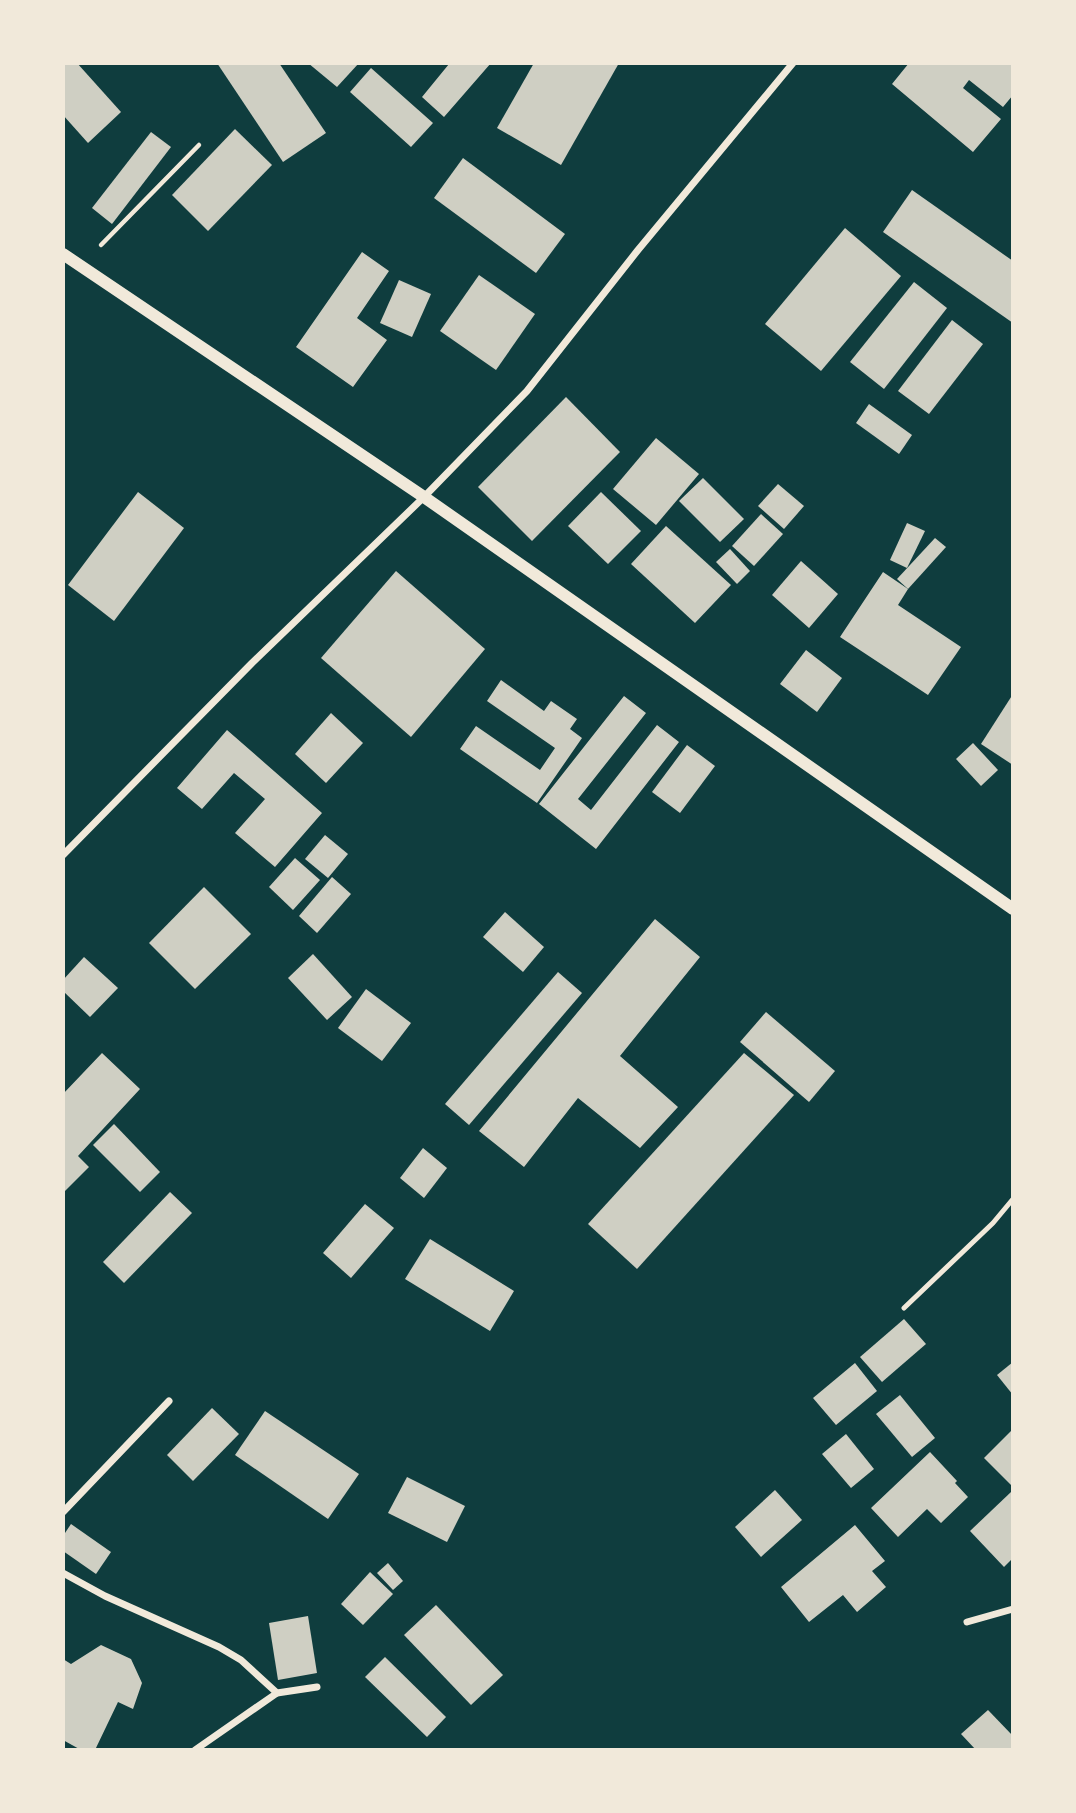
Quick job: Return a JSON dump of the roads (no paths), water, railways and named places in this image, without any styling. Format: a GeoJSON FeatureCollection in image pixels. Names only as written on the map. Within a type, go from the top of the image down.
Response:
{"type":"FeatureCollection","features":[{"type":"Feature","properties":{"kind":"street"},"geometry":{"type":"LineString","coordinates":[[63,855],[215,700],[425,497],[527,391],[638,250],[793,63]]}},
{"type":"Feature","properties":{"kind":"street"},"geometry":{"type":"LineString","coordinates":[[63,254],[425,497],[1013,909]]}},
{"type":"Feature","properties":{"kind":"street"},"geometry":{"type":"LineString","coordinates":[[63,1512],[169,1401]]}},
{"type":"Feature","properties":{"kind":"street"},"geometry":{"type":"LineString","coordinates":[[63,1573],[105,1596],[219,1647],[241,1660],[277,1693]]}},
{"type":"Feature","properties":{"kind":"street"},"geometry":{"type":"LineString","coordinates":[[967,1622],[1013,1609]]}},
{"type":"Feature","properties":{"kind":"street"},"geometry":{"type":"LineString","coordinates":[[195,1750],[277,1693],[317,1686]]}},
{"type":"Feature","properties":{"kind":"lane"},"geometry":{"type":"LineString","coordinates":[[904,1308],[993,1223],[1013,1199]]}}]}
